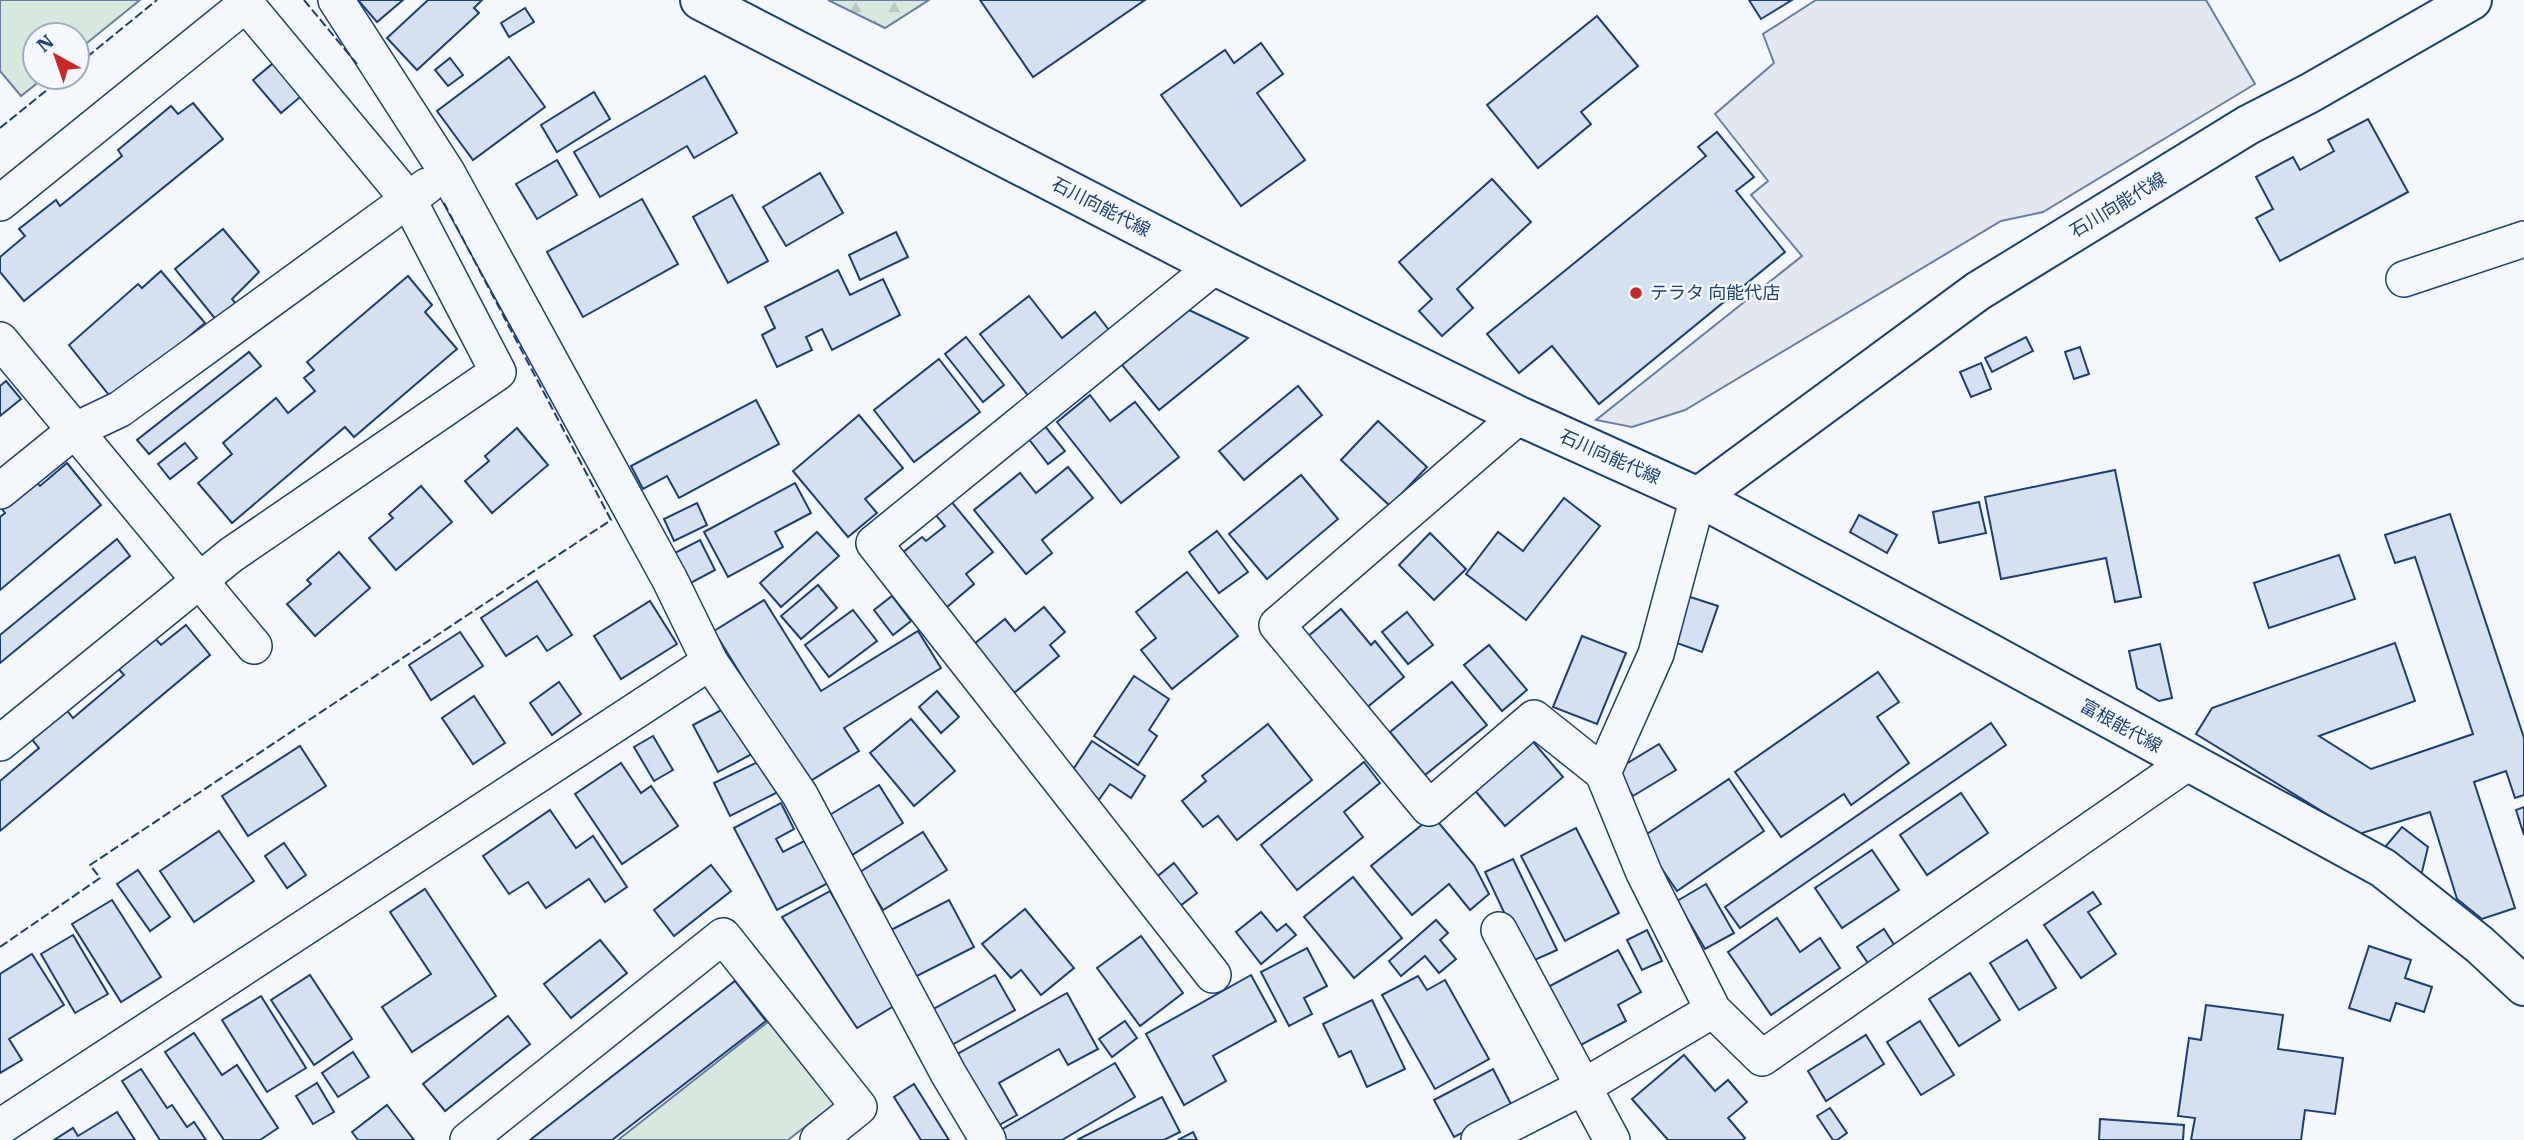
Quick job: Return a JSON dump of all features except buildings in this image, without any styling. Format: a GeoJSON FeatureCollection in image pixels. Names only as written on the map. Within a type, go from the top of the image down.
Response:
{"type":"FeatureCollection","features":[{"type":"Feature","properties":{"kind":"main road","name":"石川向能代線"},"geometry":{"type":"LineString","coordinates":[[700,0],[1215,266],[1519,416],[1698,497],[1978,291],[2248,125],[2310,93],[2472,0]]}},
{"type":"Feature","properties":{"kind":"main road","name":"富根能代線"},"geometry":{"type":"LineString","coordinates":[[1698,497],[2383,868],[2480,945],[2524,986]]}},
{"type":"Feature","properties":{"kind":"street"},"geometry":{"type":"LineString","coordinates":[[336,0],[447,172],[670,580],[710,662],[800,795],[947,1073],[988,1140]]}},
{"type":"Feature","properties":{"kind":"street"},"geometry":{"type":"LineString","coordinates":[[0,203],[246,4],[408,199],[498,372],[231,555],[0,743]]}},
{"type":"Feature","properties":{"kind":"street"},"geometry":{"type":"LineString","coordinates":[[0,491],[74,431],[120,409],[447,172]]}},
{"type":"Feature","properties":{"kind":"street"},"geometry":{"type":"LineString","coordinates":[[2404,279],[2524,239]]}},
{"type":"Feature","properties":{"kind":"street"},"geometry":{"type":"LineString","coordinates":[[1213,975],[874,543],[1215,266]]}},
{"type":"Feature","properties":{"kind":"street"},"geometry":{"type":"LineString","coordinates":[[0,340],[254,646]]}},
{"type":"Feature","properties":{"kind":"street"},"geometry":{"type":"LineString","coordinates":[[1519,416],[1277,625],[1429,808],[1534,718],[1603,773],[1644,873],[1713,1010],[1762,1058],[2187,763]]}},
{"type":"Feature","properties":{"kind":"street"},"geometry":{"type":"LineString","coordinates":[[1603,773],[1656,654],[1698,497]]}},
{"type":"Feature","properties":{"kind":"street"},"geometry":{"type":"LineString","coordinates":[[0,1127],[710,662]]}},
{"type":"Feature","properties":{"kind":"street"},"geometry":{"type":"LineString","coordinates":[[1499,930],[1612,1140]]}},
{"type":"Feature","properties":{"kind":"street"},"geometry":{"type":"LineString","coordinates":[[468,1140],[723,936],[859,1107],[818,1140]]}},
{"type":"Feature","properties":{"kind":"street"},"geometry":{"type":"LineString","coordinates":[[1479,1140],[1583,1087],[1713,1010]]}},
{"type":"Feature","properties":{"kind":"green space"},"geometry":{"type":"Polygon","coordinates":[[[0,0],[140,0],[91,40],[91,21],[21,21],[21,91],[27,91],[21,96],[0,71],[0,0]]]}},
{"type":"Feature","properties":{"kind":"green space"},"geometry":{"type":"Polygon","coordinates":[[[828,0],[929,0],[885,28],[828,0]]]}},
{"type":"Feature","properties":{"kind":"green space"},"geometry":{"type":"Polygon","coordinates":[[[773,1018],[838,1101],[788,1140],[618,1140],[773,1018]]]}},
{"type":"Feature","properties":{"kind":"shaded area"},"geometry":{"type":"Polygon","coordinates":[[[1816,0],[2206,0],[2255,84],[2043,212],[2001,221],[1685,410],[1632,427],[1596,420],[1802,256],[1751,195],[1768,181],[1715,114],[1774,63],[1763,34],[1816,0]]]}},
{"type":"Feature","properties":{"kind":"fence"},"geometry":{"type":"LineString","coordinates":[[91,54],[157,0]]}},
{"type":"Feature","properties":{"kind":"fence"},"geometry":{"type":"LineString","coordinates":[[304,0],[357,64]]}},
{"type":"Feature","properties":{"kind":"fence"},"geometry":{"type":"LineString","coordinates":[[0,128],[46,91]]}},
{"type":"Feature","properties":{"kind":"fence"},"geometry":{"type":"LineString","coordinates":[[0,947],[100,878],[90,865],[611,520],[444,203]]}},
{"type":"Feature","properties":{"kind":"place","name":"テラタ 向能代店"},"geometry":{"type":"Point","coordinates":[1636,293]}}]}
